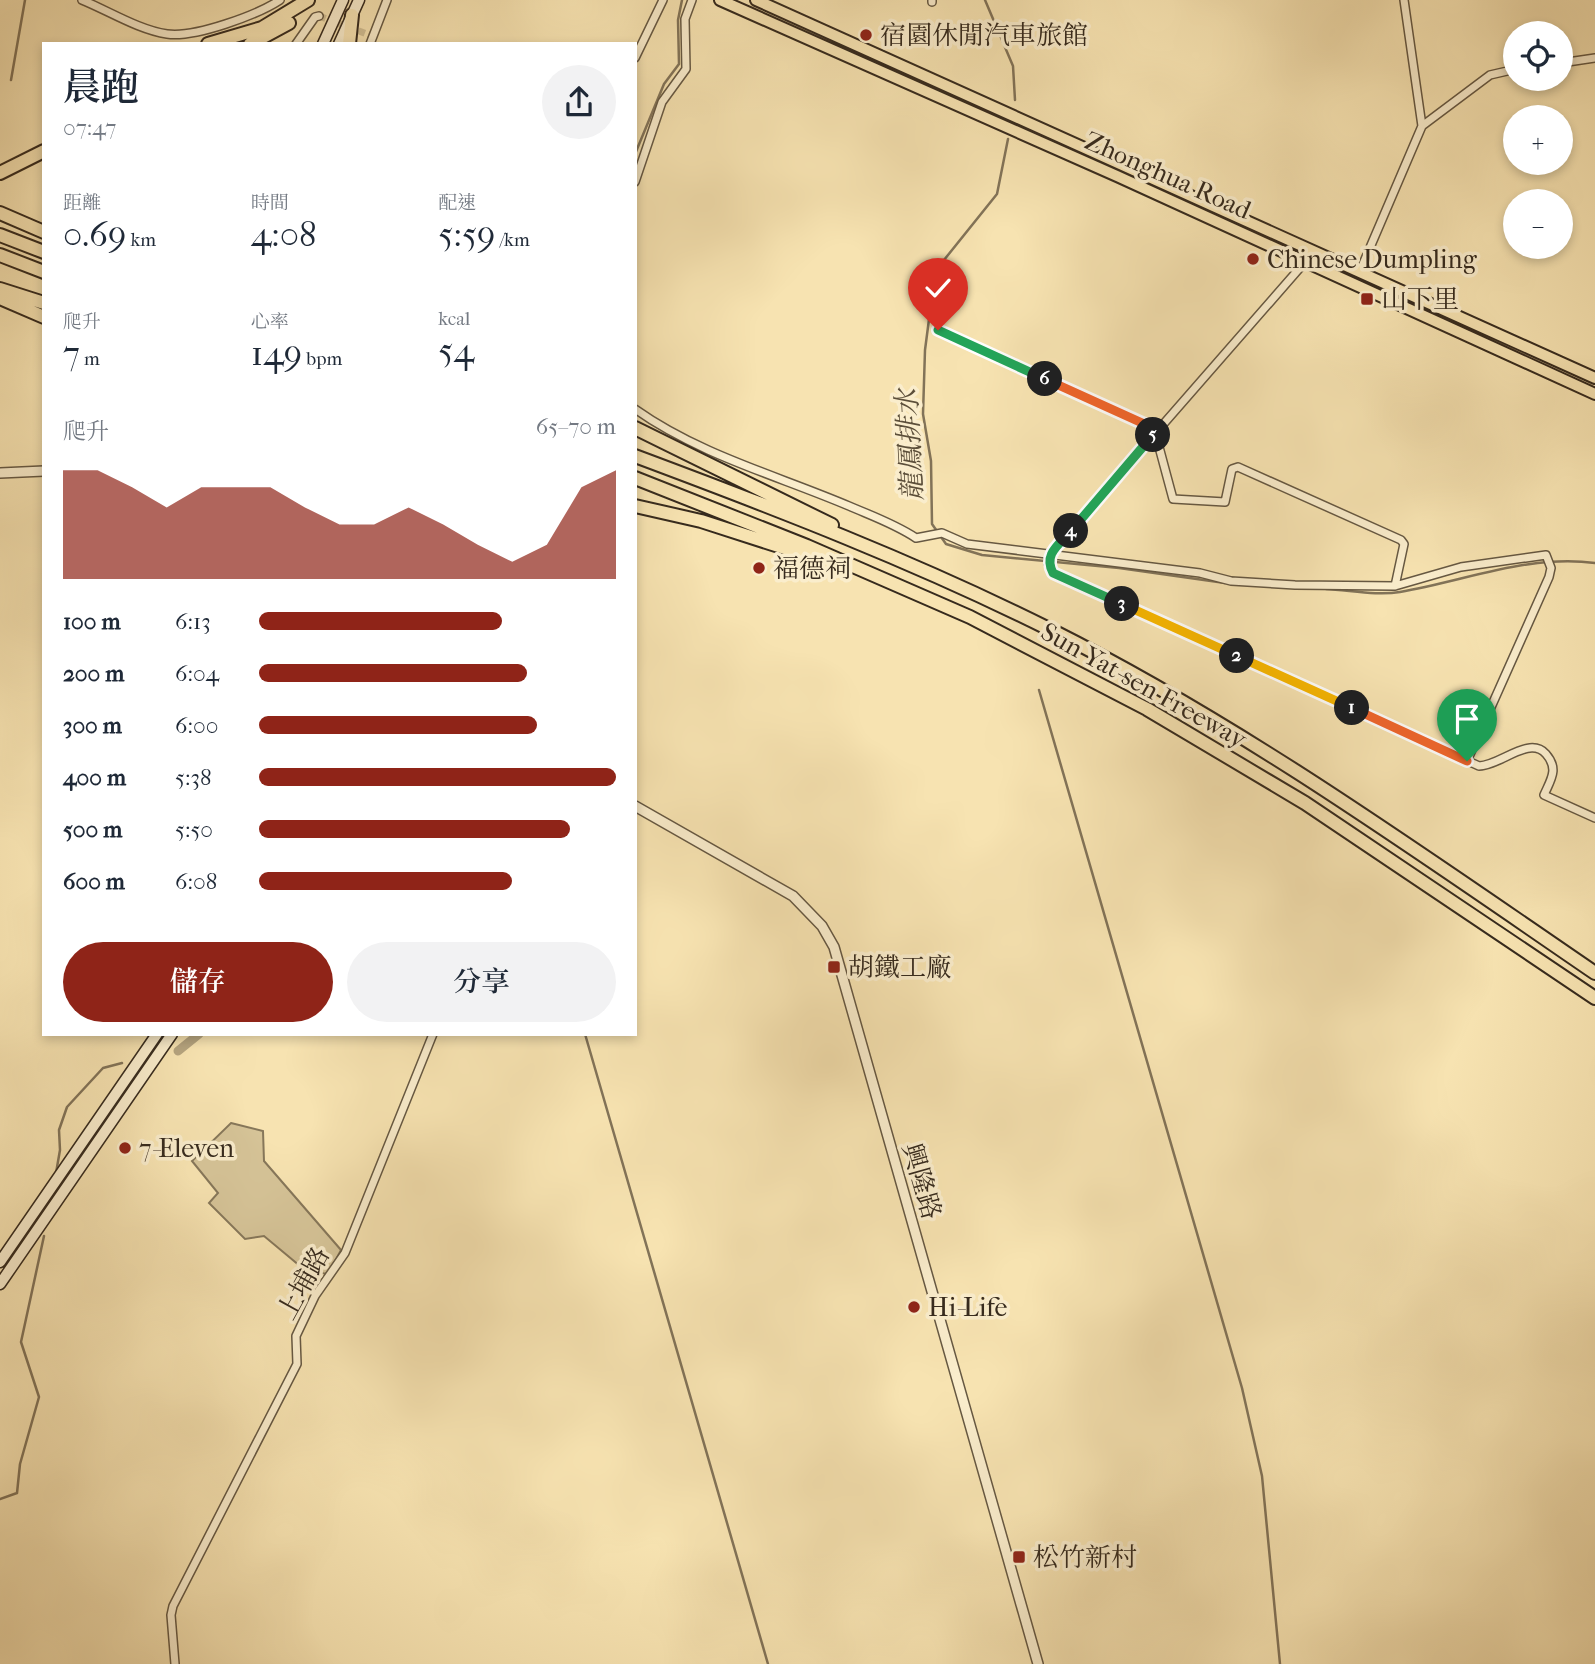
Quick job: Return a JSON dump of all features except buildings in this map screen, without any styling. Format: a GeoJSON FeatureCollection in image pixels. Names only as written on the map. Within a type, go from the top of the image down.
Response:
{"type":"FeatureCollection","features":[{"type":"Feature","properties":{"kind":"highway"},"geometry":{"type":"LineString","coordinates":[[215,42],[262,28],[308,0]]}},
{"type":"Feature","properties":{"kind":"highway"},"geometry":{"type":"LineString","coordinates":[[254,42],[289,23],[316,0]]}},
{"type":"Feature","properties":{"kind":"highway"},"geometry":{"type":"LineString","coordinates":[[349,42],[352,15]]}},
{"type":"Feature","properties":{"kind":"highway"},"geometry":{"type":"LineString","coordinates":[[0,173],[42,152]]}},
{"type":"Feature","properties":{"kind":"highway"},"geometry":{"type":"LineString","coordinates":[[0,213],[42,231]]}},
{"type":"Feature","properties":{"kind":"highway"},"geometry":{"type":"LineString","coordinates":[[0,235],[42,251]]}},
{"type":"Feature","properties":{"kind":"highway"},"geometry":{"type":"LineString","coordinates":[[0,255],[42,271]]}},
{"type":"Feature","properties":{"kind":"highway"},"geometry":{"type":"LineString","coordinates":[[0,289],[42,302]]}},
{"type":"Feature","properties":{"kind":"highway"},"geometry":{"type":"LineString","coordinates":[[0,298],[42,316]]}},
{"type":"Feature","properties":{"kind":"highway"},"geometry":{"type":"LineString","coordinates":[[637,427],[810,513],[856,540]]}},
{"type":"Feature","properties":{"kind":"highway","name":"Sun Yat-sen Freeway"},"geometry":{"type":"LineString","coordinates":[[637,457],[856,540],[1052,631],[1233,732],[1595,973]]}},
{"type":"Feature","properties":{"kind":"highway","name":"Sun Yat-sen Freeway"},"geometry":{"type":"LineString","coordinates":[[637,479],[834,559],[1004,634],[1147,709],[1305,803],[1595,998]]}},
{"type":"Feature","properties":{"kind":"highway"},"geometry":{"type":"LineString","coordinates":[[637,507],[748,535],[819,560],[834,559]]}},
{"type":"Feature","properties":{"kind":"main road"},"geometry":{"type":"LineString","coordinates":[[324,42],[343,0]]}},
{"type":"Feature","properties":{"kind":"main road"},"geometry":{"type":"LineString","coordinates":[[340,42],[359,0]]}},
{"type":"Feature","properties":{"kind":"main road"},"geometry":{"type":"LineString","coordinates":[[352,15],[366,0]]}},
{"type":"Feature","properties":{"kind":"main road","name":"Zhonghua Road"},"geometry":{"type":"LineString","coordinates":[[720,0],[1595,394]]}},
{"type":"Feature","properties":{"kind":"main road","name":"Zhonghua Road"},"geometry":{"type":"LineString","coordinates":[[756,0],[1595,378]]}},
{"type":"Feature","properties":{"kind":"main road"},"geometry":{"type":"LineString","coordinates":[[1355,284],[1360,271]]}},
{"type":"Feature","properties":{"kind":"main road"},"geometry":{"type":"LineString","coordinates":[[0,1262],[156,1036]]}},
{"type":"Feature","properties":{"kind":"main road"},"geometry":{"type":"LineString","coordinates":[[0,1284],[171,1036]]}},
{"type":"Feature","properties":{"kind":"street"},"geometry":{"type":"LineString","coordinates":[[82,0],[151,30],[171,35],[240,20],[260,13],[280,0]]}},
{"type":"Feature","properties":{"kind":"street"},"geometry":{"type":"LineString","coordinates":[[371,42],[387,0]]}},
{"type":"Feature","properties":{"kind":"street"},"geometry":{"type":"LineString","coordinates":[[637,54],[663,0]]}},
{"type":"Feature","properties":{"kind":"street"},"geometry":{"type":"LineString","coordinates":[[637,177],[662,102],[686,69],[685,19],[692,0]]}},
{"type":"Feature","properties":{"kind":"street"},"geometry":{"type":"LineString","coordinates":[[1404,0],[1422,126]]}},
{"type":"Feature","properties":{"kind":"street"},"geometry":{"type":"LineString","coordinates":[[297,42],[314,17],[319,16]]}},
{"type":"Feature","properties":{"kind":"street"},"geometry":{"type":"LineString","coordinates":[[1573,61],[1595,58]]}},
{"type":"Feature","properties":{"kind":"street"},"geometry":{"type":"LineString","coordinates":[[1360,271],[1422,126],[1490,75],[1503,72]]}},
{"type":"Feature","properties":{"kind":"street"},"geometry":{"type":"LineString","coordinates":[[1312,250],[1305,262],[1049,555],[1048,563],[1053,573],[1467,761],[1484,766],[1531,747],[1541,749],[1555,769],[1544,795],[1595,818]]}},
{"type":"Feature","properties":{"kind":"street"},"geometry":{"type":"LineString","coordinates":[[938,330],[1151,427],[1156,432],[1172,499],[1224,502],[1232,469],[1238,467],[1401,540],[1404,544],[1395,586]]}},
{"type":"Feature","properties":{"kind":"street"},"geometry":{"type":"LineString","coordinates":[[637,410],[658,425],[733,462],[796,484],[900,527],[916,538],[942,533],[967,544],[1200,572],[1231,581],[1395,586],[1461,567],[1546,555],[1549,561],[1549,577],[1467,761]]}},
{"type":"Feature","properties":{"kind":"street"},"geometry":{"type":"LineString","coordinates":[[0,473],[42,471]]}},
{"type":"Feature","properties":{"kind":"street","name":"興隆路"},"geometry":{"type":"LineString","coordinates":[[637,807],[793,896],[822,926],[834,947],[1038,1664]]}},
{"type":"Feature","properties":{"kind":"street","name":"上埔路"},"geometry":{"type":"LineString","coordinates":[[175,1664],[171,1615],[173,1606],[297,1364],[296,1336],[315,1296],[345,1254],[432,1036]]}},
{"type":"Feature","properties":{"kind":"shaded area"},"geometry":{"type":"Polygon","coordinates":[[[231,1123],[263,1131],[264,1161],[341,1250],[328,1274],[306,1271],[264,1236],[245,1239],[209,1203],[218,1193],[192,1161],[231,1123]]]}},
{"type":"Feature","properties":{"kind":"waterway"},"geometry":{"type":"LineString","coordinates":[[11,80],[25,0]]}},
{"type":"Feature","properties":{"kind":"waterway"},"geometry":{"type":"LineString","coordinates":[[637,149],[664,84],[679,64],[678,20],[682,0]]}},
{"type":"Feature","properties":{"kind":"waterway","name":"龍鳳排水"},"geometry":{"type":"LineString","coordinates":[[985,0],[1013,66],[1015,100]]}},
{"type":"Feature","properties":{"kind":"waterway","name":"龍鳳排水"},"geometry":{"type":"LineString","coordinates":[[1008,139],[997,194],[944,260],[931,304],[925,350],[923,414],[931,461],[932,524],[946,544],[982,555],[1119,568],[1225,583]]}},
{"type":"Feature","properties":{"kind":"waterway"},"geometry":{"type":"LineString","coordinates":[[1326,589],[1391,593],[1521,565],[1570,561],[1595,563]]}},
{"type":"Feature","properties":{"kind":"waterway"},"geometry":{"type":"LineString","coordinates":[[1039,690],[1242,1388],[1262,1476],[1280,1664]]}},
{"type":"Feature","properties":{"kind":"waterway"},"geometry":{"type":"LineString","coordinates":[[178,1051],[197,1036]]}},
{"type":"Feature","properties":{"kind":"waterway"},"geometry":{"type":"LineString","coordinates":[[586,1036],[768,1664]]}},
{"type":"Feature","properties":{"kind":"waterway"},"geometry":{"type":"LineString","coordinates":[[56,1173],[60,1150],[59,1130],[67,1107],[103,1068],[122,1063]]}},
{"type":"Feature","properties":{"kind":"waterway"},"geometry":{"type":"LineString","coordinates":[[0,1499],[17,1493],[20,1464],[39,1397],[21,1342],[44,1236]]}},
{"type":"Feature","properties":{"kind":"tunnel"},"geometry":{"type":"LineString","coordinates":[[319,16],[372,36]]}},
{"type":"Feature","properties":{"kind":"place","name":"宿園休閒汽車旅館"},"geometry":{"type":"Point","coordinates":[866,35]}},
{"type":"Feature","properties":{"kind":"place","name":"Chinese Dumpling"},"geometry":{"type":"Point","coordinates":[1253,259]}},
{"type":"Feature","properties":{"kind":"place","name":"山下里"},"geometry":{"type":"Point","coordinates":[1367,299]}},
{"type":"Feature","properties":{"kind":"place","name":"福德祠"},"geometry":{"type":"Point","coordinates":[759,568]}},
{"type":"Feature","properties":{"kind":"place","name":"胡鐵工廠"},"geometry":{"type":"Point","coordinates":[834,967]}},
{"type":"Feature","properties":{"kind":"place","name":"7-Eleven"},"geometry":{"type":"Point","coordinates":[125,1148]}},
{"type":"Feature","properties":{"kind":"place","name":"Hi-Life"},"geometry":{"type":"Point","coordinates":[914,1307]}},
{"type":"Feature","properties":{"kind":"place","name":"松竹新村"},"geometry":{"type":"Point","coordinates":[1019,1557]}},
{"type":"Feature","properties":{"kind":"route"},"geometry":{"type":"LineString","coordinates":[[938,330],[1151,427],[1156,432],[1049,555],[1048,563],[1053,573],[1467,761]]}}]}
